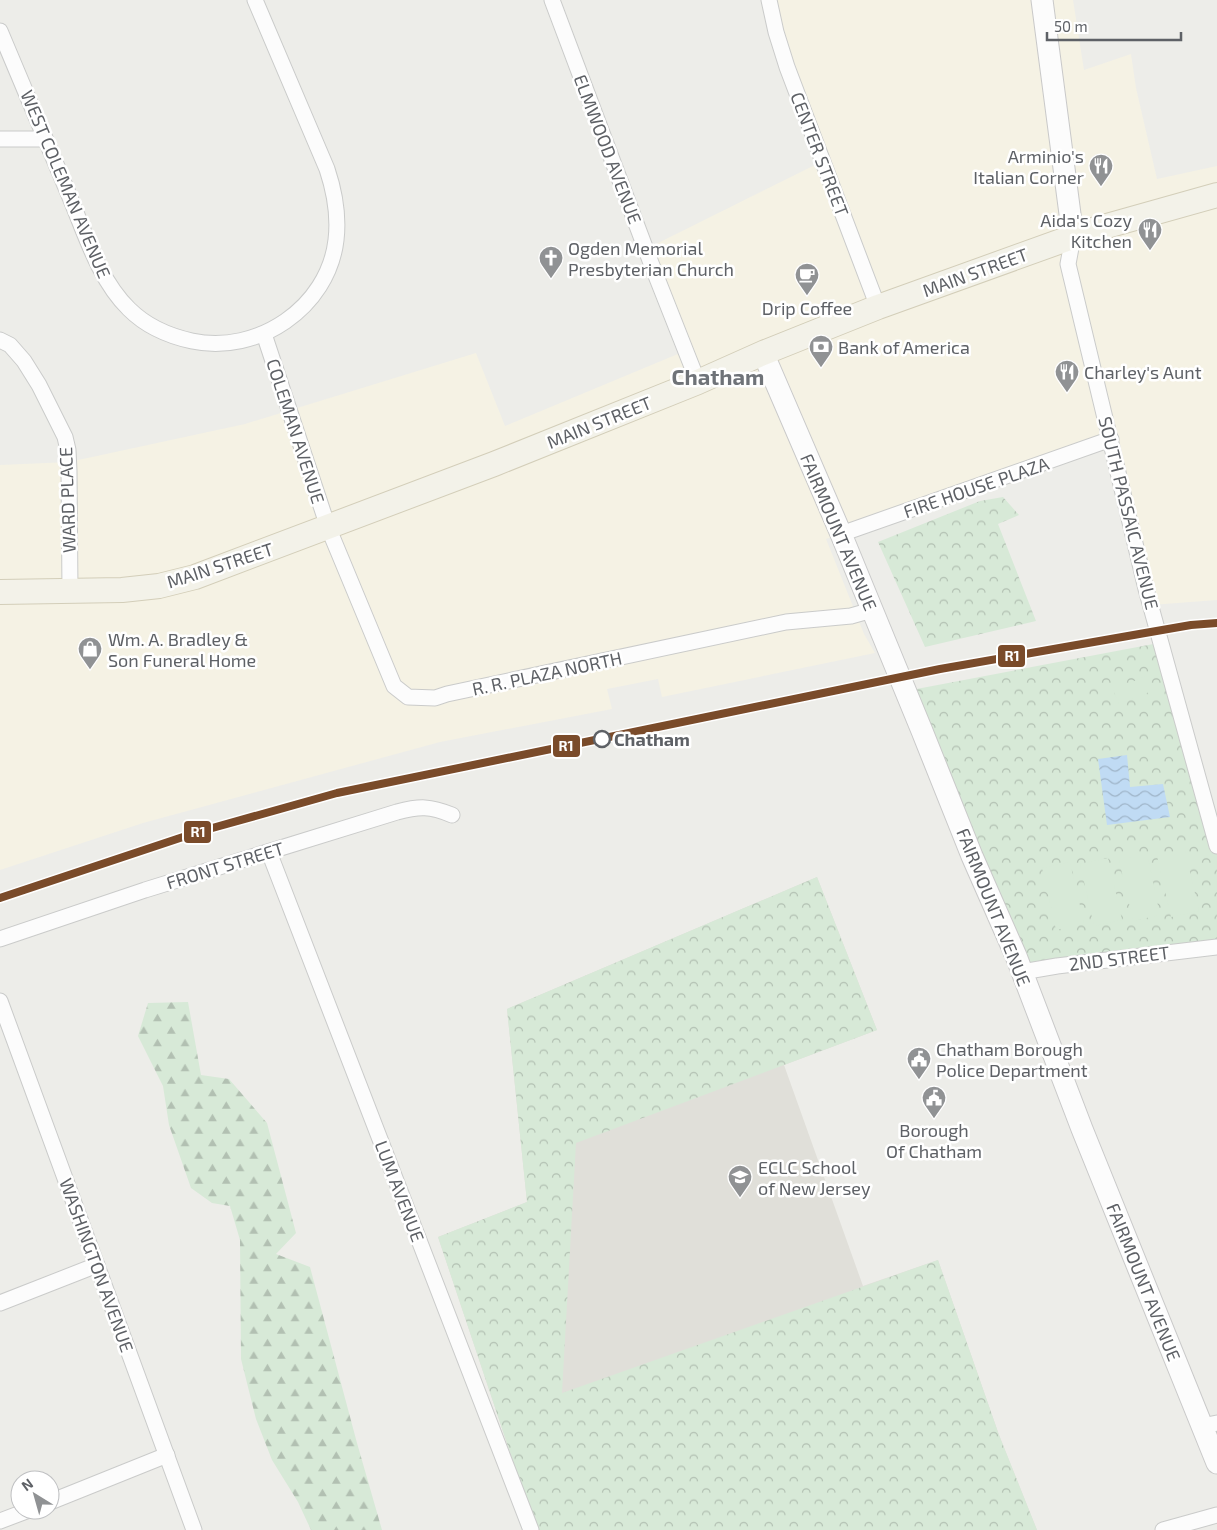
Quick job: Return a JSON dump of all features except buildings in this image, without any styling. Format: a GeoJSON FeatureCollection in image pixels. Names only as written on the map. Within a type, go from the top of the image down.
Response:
{"type":"FeatureCollection","features":[{"type":"Feature","properties":{"kind":"main road"},"geometry":{"type":"LineString","coordinates":[[1042,0],[1074,237]]}},
{"type":"Feature","properties":{"kind":"main road","name":"MAIN STREET"},"geometry":{"type":"LineString","coordinates":[[0,592],[122,590],[159,586],[203,574],[494,464],[878,307],[1089,231],[1217,195]]}},
{"type":"Feature","properties":{"kind":"main road","name":"FAIRMOUNT AVENUE"},"geometry":{"type":"LineString","coordinates":[[763,353],[841,534],[1022,972],[1082,1129],[1210,1424],[1217,1463]]}},
{"type":"Feature","properties":{"kind":"street","name":"WEST COLEMAN AVENUE"},"geometry":{"type":"LineString","coordinates":[[0,31],[105,278],[112,288],[136,316],[157,329],[180,338],[203,343],[228,344],[264,334],[285,322],[303,306],[324,276],[336,241],[335,192],[255,0]]}},
{"type":"Feature","properties":{"kind":"street","name":"ELMWOOD AVENUE"},"geometry":{"type":"LineString","coordinates":[[552,0],[698,382]]}},
{"type":"Feature","properties":{"kind":"street","name":"CENTER STREET"},"geometry":{"type":"LineString","coordinates":[[769,0],[776,32],[787,67],[878,307]]}},
{"type":"Feature","properties":{"kind":"street"},"geometry":{"type":"LineString","coordinates":[[0,139],[45,139]]}},
{"type":"Feature","properties":{"kind":"street","name":"SOUTH PASSAIC AVENUE"},"geometry":{"type":"LineString","coordinates":[[1074,237],[1068,264],[1146,589],[1217,846]]}},
{"type":"Feature","properties":{"kind":"street","name":"COLEMAN AVENUE"},"geometry":{"type":"LineString","coordinates":[[264,334],[328,527]]}},
{"type":"Feature","properties":{"kind":"street","name":"WARD PLACE"},"geometry":{"type":"LineString","coordinates":[[0,340],[10,345],[24,361],[39,385],[65,437],[69,470],[70,591]]}},
{"type":"Feature","properties":{"kind":"street","name":"FIRE HOUSE PLAZA"},"geometry":{"type":"LineString","coordinates":[[841,534],[1110,439]]}},
{"type":"Feature","properties":{"kind":"street","name":"R. R. PLAZA NORTH"},"geometry":{"type":"LineString","coordinates":[[328,527],[394,686],[408,697],[435,698],[446,694],[786,622],[851,616],[872,610]]}},
{"type":"Feature","properties":{"kind":"street","name":"FRONT STREET"},"geometry":{"type":"LineString","coordinates":[[0,939],[145,890],[397,812],[419,807],[435,808],[452,815]]}},
{"type":"Feature","properties":{"kind":"street","name":"LUM AVENUE"},"geometry":{"type":"LineString","coordinates":[[269,852],[531,1530]]}},
{"type":"Feature","properties":{"kind":"street","name":"2ND STREET"},"geometry":{"type":"LineString","coordinates":[[1022,972],[1057,966],[1217,947]]}},
{"type":"Feature","properties":{"kind":"street","name":"WASHINGTON AVENUE"},"geometry":{"type":"LineString","coordinates":[[0,1001],[194,1530]]}},
{"type":"Feature","properties":{"kind":"street"},"geometry":{"type":"LineString","coordinates":[[0,1303],[97,1265]]}},
{"type":"Feature","properties":{"kind":"street"},"geometry":{"type":"LineString","coordinates":[[60,1498],[167,1455]]}},
{"type":"Feature","properties":{"kind":"street"},"geometry":{"type":"LineString","coordinates":[[1163,1530],[1217,1515]]}},
{"type":"Feature","properties":{"kind":"shaded area"},"geometry":{"type":"Polygon","coordinates":[[[768,0],[1073,0],[1084,70],[1131,54],[1136,88],[1157,179],[1217,166],[1217,600],[1151,605],[1110,439],[826,539],[864,634],[875,653],[662,697],[658,679],[607,689],[612,709],[440,742],[143,823],[0,870],[0,465],[69,462],[245,424],[476,353],[505,426],[685,351],[646,249],[823,161],[768,0]]]}},
{"type":"Feature","properties":{"kind":"shaded area"},"geometry":{"type":"Polygon","coordinates":[[[817,877],[877,1030],[784,1065],[863,1286],[938,1260],[999,1435],[1037,1530],[536,1530],[438,1237],[527,1202],[507,1009],[817,877]]]}},
{"type":"Feature","properties":{"kind":"green space"},"geometry":{"type":"Polygon","coordinates":[[[1003,497],[1019,515],[998,524],[1036,621],[925,647],[878,542],[980,501],[1003,497]]]}},
{"type":"Feature","properties":{"kind":"green space"},"geometry":{"type":"Polygon","coordinates":[[[1164,642],[1217,847],[1217,947],[1021,971],[906,691],[1164,642]]]}},
{"type":"Feature","properties":{"kind":"green space"},"geometry":{"type":"Polygon","coordinates":[[[1146,676],[1152,691],[1119,704],[1113,690],[1146,676]]]}},
{"type":"Feature","properties":{"kind":"green space"},"geometry":{"type":"Polygon","coordinates":[[[1185,849],[1199,911],[1171,917],[1157,856],[1185,849]]]}},
{"type":"Feature","properties":{"kind":"green space"},"geometry":{"type":"Polygon","coordinates":[[[1147,853],[1160,915],[1133,921],[1119,860],[1147,853]]]}},
{"type":"Feature","properties":{"kind":"green space"},"geometry":{"type":"Polygon","coordinates":[[[1108,858],[1122,920],[1094,926],[1080,864],[1108,858]]]}},
{"type":"Feature","properties":{"kind":"green space"},"geometry":{"type":"Polygon","coordinates":[[[1070,862],[1084,923],[1056,930],[1042,868],[1070,862]]]}},
{"type":"Feature","properties":{"kind":"green space"},"geometry":{"type":"Polygon","coordinates":[[[817,877],[877,1030],[576,1143],[562,1393],[938,1260],[999,1435],[1037,1530],[536,1530],[438,1237],[527,1202],[507,1009],[817,877]]]}},
{"type":"Feature","properties":{"kind":"green space"},"geometry":{"type":"Polygon","coordinates":[[[188,1002],[201,1075],[229,1079],[267,1123],[296,1233],[276,1254],[310,1267],[382,1530],[311,1530],[298,1502],[272,1460],[256,1419],[241,1359],[240,1240],[230,1206],[212,1203],[191,1188],[169,1125],[163,1086],[138,1036],[148,1003],[188,1002]]]}},
{"type":"Feature","properties":{"kind":"water"},"geometry":{"type":"Polygon","coordinates":[[[1127,755],[1130,787],[1163,784],[1170,817],[1107,825],[1098,759],[1127,755]]]}},
{"type":"Feature","properties":{"kind":"transit line","name":"R1"},"geometry":{"type":"LineString","coordinates":[[0,898],[198,832],[337,793],[940,669],[1191,625],[1217,623]]}},
{"type":"Feature","properties":{"kind":"place","name":"Arminio's Italian Corner"},"geometry":{"type":"Point","coordinates":[1101,187]}},
{"type":"Feature","properties":{"kind":"place","name":"Aida's Cozy Kitchen"},"geometry":{"type":"Point","coordinates":[1150,251]}},
{"type":"Feature","properties":{"kind":"place","name":"Ogden Memorial Presbyterian Church"},"geometry":{"type":"Point","coordinates":[551,279]}},
{"type":"Feature","properties":{"kind":"place","name":"Drip Coffee"},"geometry":{"type":"Point","coordinates":[807,296]}},
{"type":"Feature","properties":{"kind":"place","name":"Bank of America"},"geometry":{"type":"Point","coordinates":[821,368]}},
{"type":"Feature","properties":{"kind":"place","name":"Charley's Aunt"},"geometry":{"type":"Point","coordinates":[1067,393]}},
{"type":"Feature","properties":{"kind":"place","name":"Wm. A. Bradley & Son Funeral Home"},"geometry":{"type":"Point","coordinates":[90,670]}},
{"type":"Feature","properties":{"kind":"place","name":"Chatham"},"geometry":{"type":"Point","coordinates":[602,739]}},
{"type":"Feature","properties":{"kind":"place","name":"Chatham Borough Police Department"},"geometry":{"type":"Point","coordinates":[919,1080]}},
{"type":"Feature","properties":{"kind":"place","name":"Borough Of Chatham"},"geometry":{"type":"Point","coordinates":[934,1119]}},
{"type":"Feature","properties":{"kind":"place","name":"ECLC School of New Jersey"},"geometry":{"type":"Point","coordinates":[740,1198]}},
{"type":"Feature","properties":{"kind":"district","name":"Chatham"},"geometry":{"type":"Point","coordinates":[718,376]}}]}
